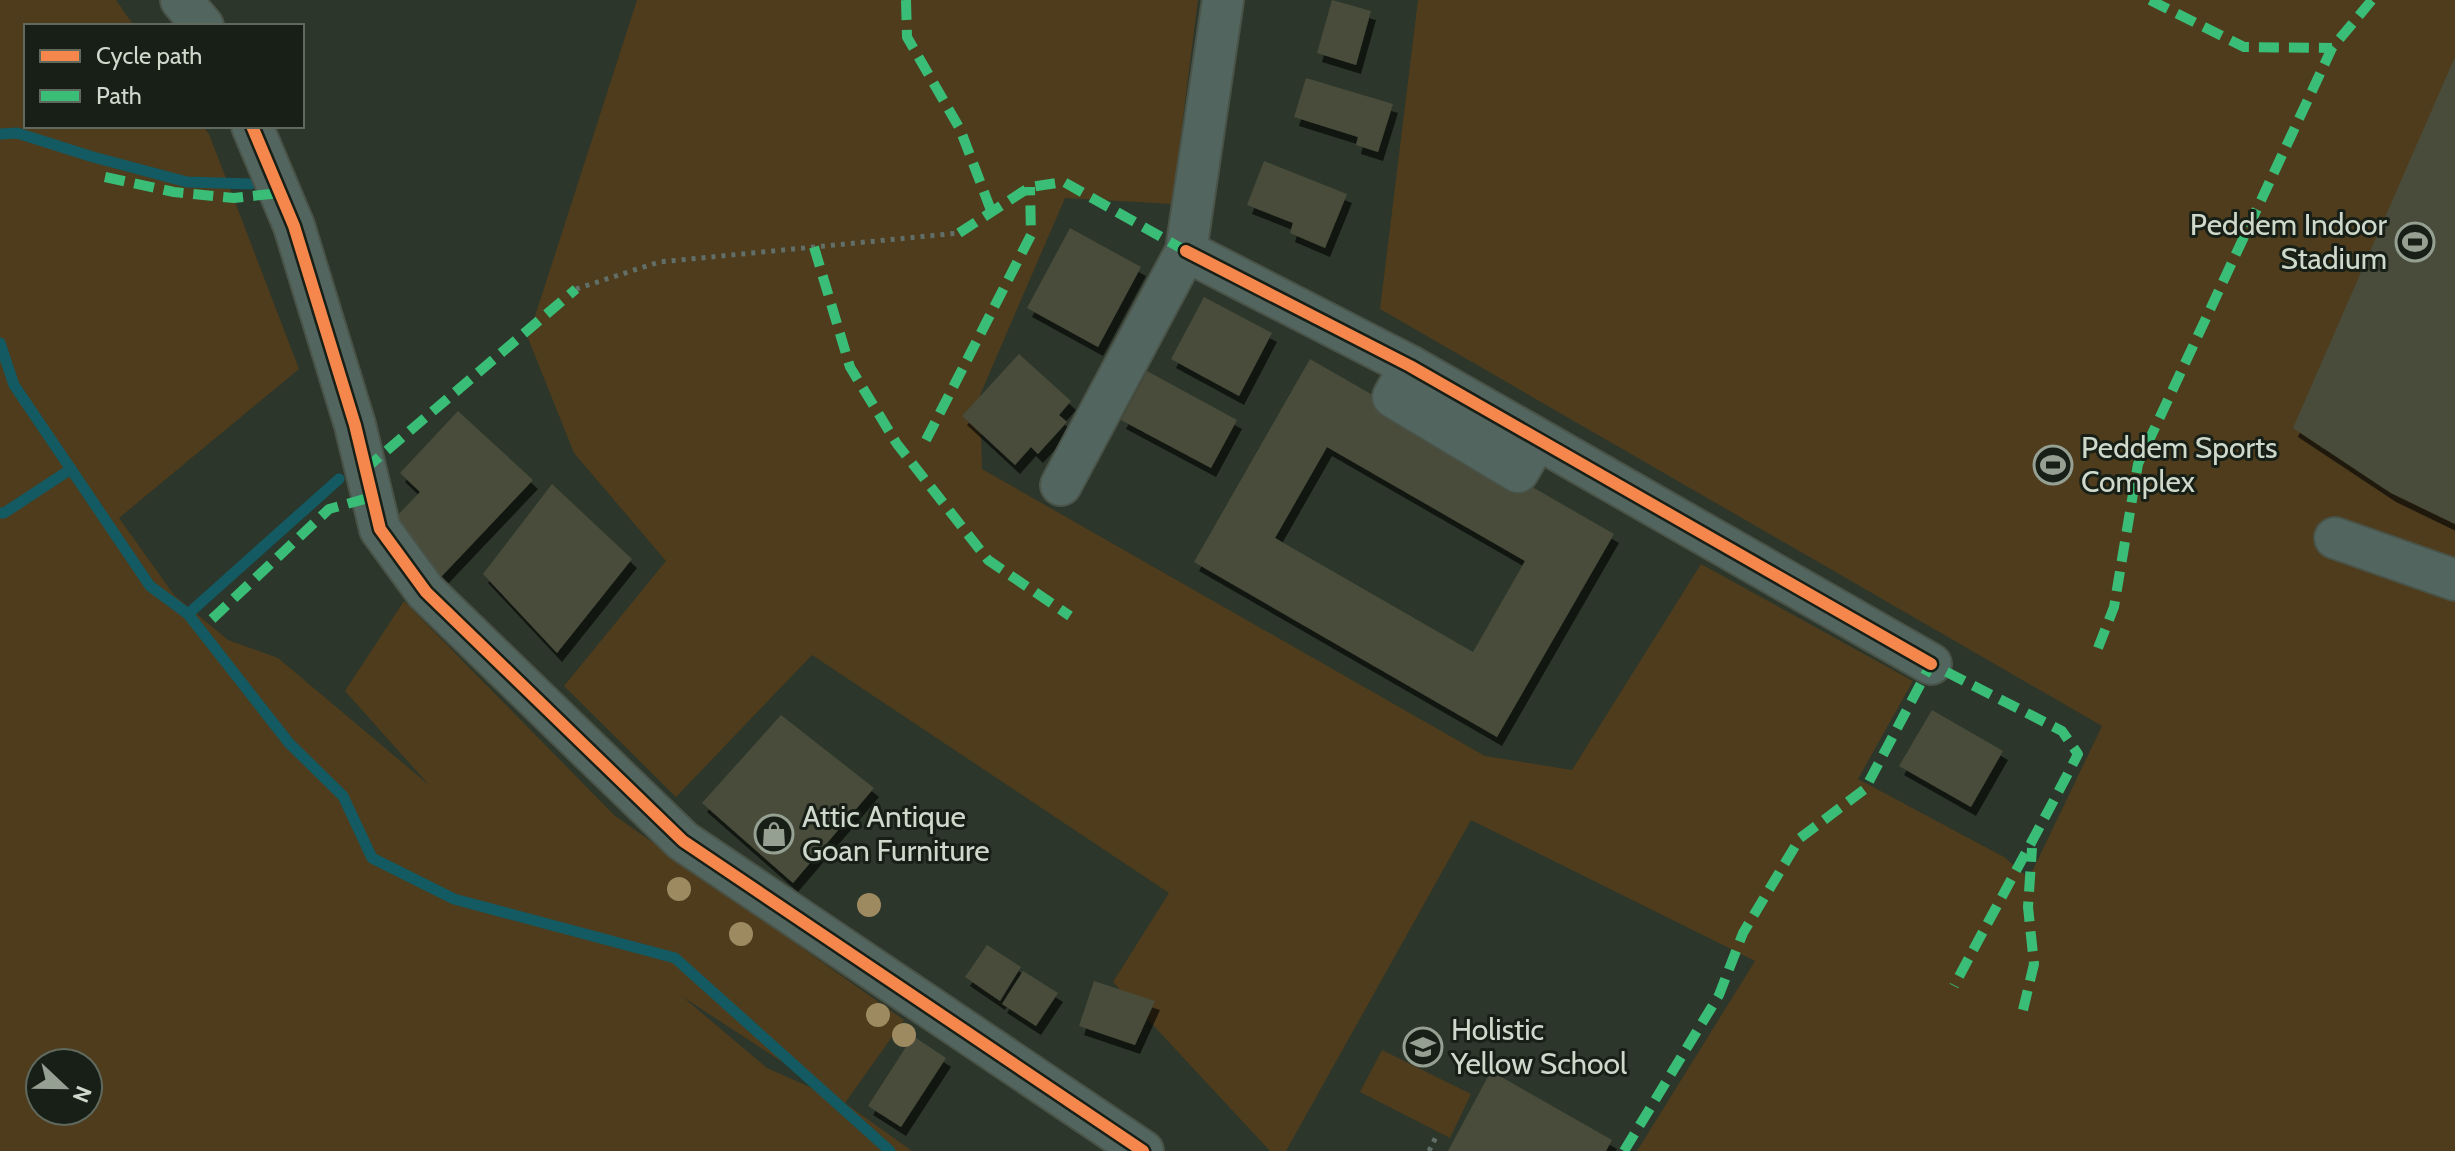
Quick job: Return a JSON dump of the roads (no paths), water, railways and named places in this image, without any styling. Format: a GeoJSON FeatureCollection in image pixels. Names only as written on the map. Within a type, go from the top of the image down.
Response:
{"type":"FeatureCollection","features":[{"type":"Feature","properties":{"kind":"street"},"geometry":{"type":"LineString","coordinates":[[181,0],[201,24]]}},
{"type":"Feature","properties":{"kind":"street"},"geometry":{"type":"LineString","coordinates":[[1061,485],[1186,251],[1223,0]]}},
{"type":"Feature","properties":{"kind":"street"},"geometry":{"type":"LineString","coordinates":[[253,128],[294,226],[355,425],[380,529],[426,592],[683,841],[1143,1151]]}},
{"type":"Feature","properties":{"kind":"street"},"geometry":{"type":"LineString","coordinates":[[1186,251],[1410,366],[1931,664]]}},
{"type":"Feature","properties":{"kind":"street"},"geometry":{"type":"LineString","coordinates":[[2335,538],[2455,580]]}},
{"type":"Feature","properties":{"kind":"waterway"},"geometry":{"type":"LineString","coordinates":[[0,134],[17,133],[187,182],[251,184]]}},
{"type":"Feature","properties":{"kind":"waterway"},"geometry":{"type":"LineString","coordinates":[[0,343],[14,385],[150,586],[188,614],[289,743],[343,796],[372,858],[454,899],[675,958],[890,1151]]}},
{"type":"Feature","properties":{"kind":"waterway"},"geometry":{"type":"LineString","coordinates":[[0,513],[71,469]]}},
{"type":"Feature","properties":{"kind":"waterway"},"geometry":{"type":"LineString","coordinates":[[188,614],[339,479]]}},
{"type":"Feature","properties":{"kind":"place","name":"Peddem Indoor Stadium"},"geometry":{"type":"Point","coordinates":[2415,242]}},
{"type":"Feature","properties":{"kind":"place","name":"Peddem Sports Complex"},"geometry":{"type":"Point","coordinates":[2053,465]}},
{"type":"Feature","properties":{"kind":"place","name":"Attic Antique Goan Furniture"},"geometry":{"type":"Point","coordinates":[774,834]}},
{"type":"Feature","properties":{"kind":"place","name":"Holistic Yellow School"},"geometry":{"type":"Point","coordinates":[1423,1047]}}]}
